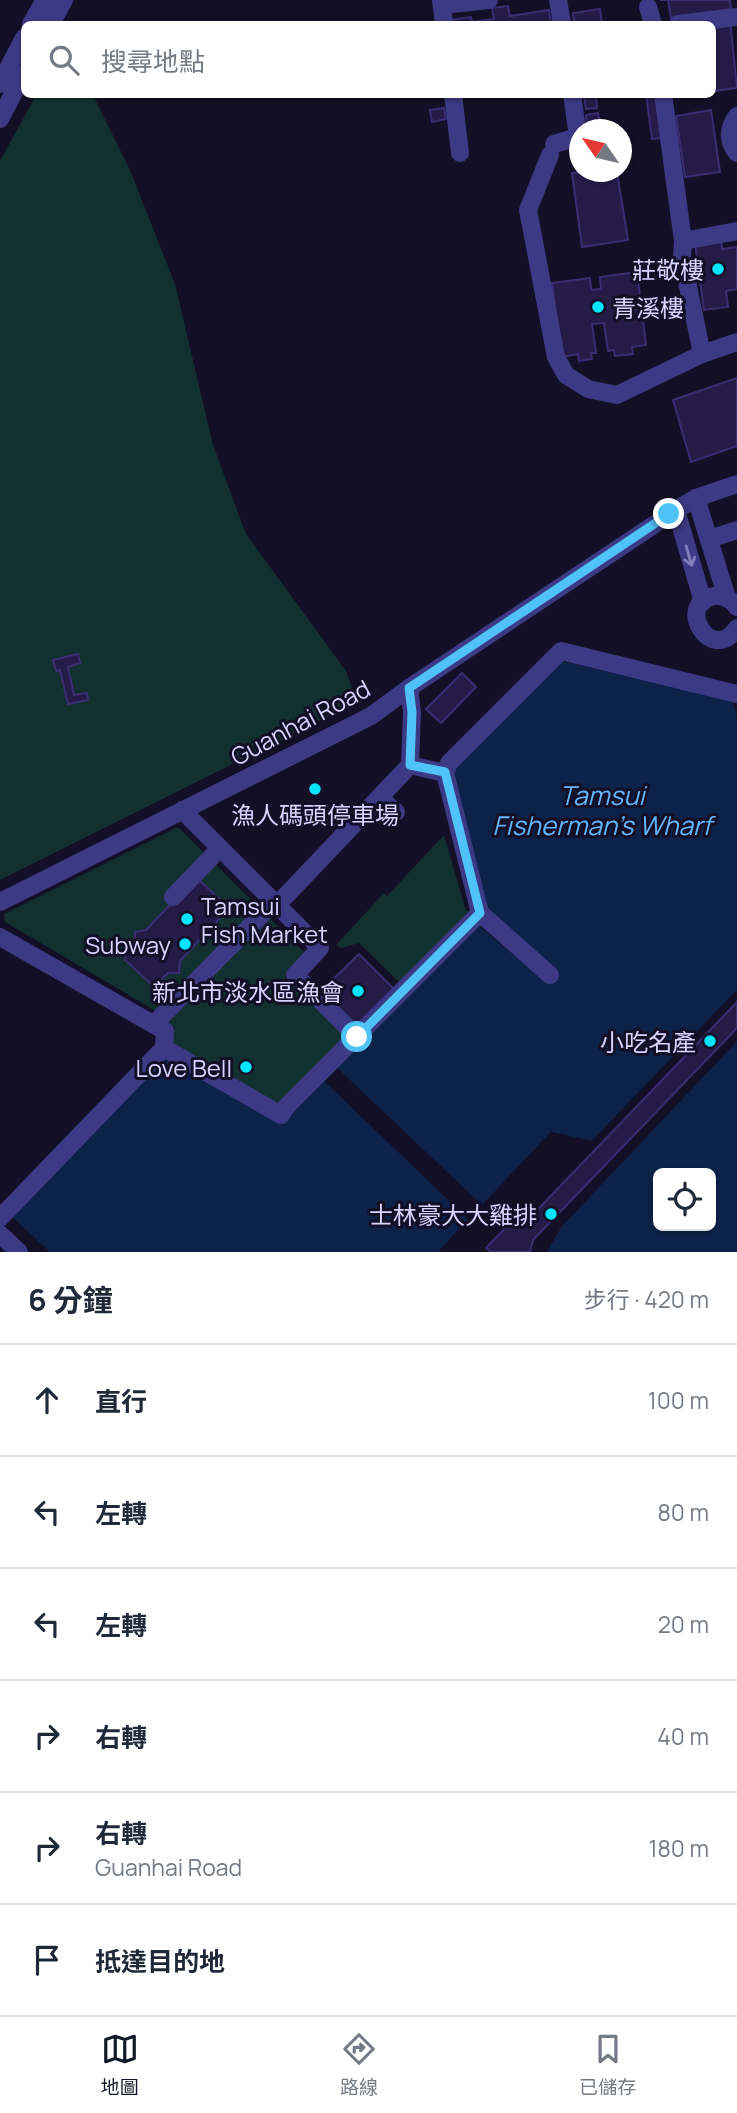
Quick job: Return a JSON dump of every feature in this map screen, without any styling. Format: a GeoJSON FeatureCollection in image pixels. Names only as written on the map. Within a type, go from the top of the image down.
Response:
{"type":"FeatureCollection","features":[{"type":"Feature","properties":{"kind":"street"},"geometry":{"type":"LineString","coordinates":[[34,21],[44,0]]}},
{"type":"Feature","properties":{"kind":"street"},"geometry":{"type":"LineString","coordinates":[[53,21],[64,0]]}},
{"type":"Feature","properties":{"kind":"street"},"geometry":{"type":"LineString","coordinates":[[444,21],[441,3],[489,0]]}},
{"type":"Feature","properties":{"kind":"street"},"geometry":{"type":"LineString","coordinates":[[558,0],[562,21]]}},
{"type":"Feature","properties":{"kind":"street"},"geometry":{"type":"LineString","coordinates":[[648,7],[652,21]]}},
{"type":"Feature","properties":{"kind":"street"},"geometry":{"type":"LineString","coordinates":[[703,21],[737,17]]}},
{"type":"Feature","properties":{"kind":"street"},"geometry":{"type":"LineString","coordinates":[[0,84],[21,44]]}},
{"type":"Feature","properties":{"kind":"street"},"geometry":{"type":"LineString","coordinates":[[0,119],[21,79]]}},
{"type":"Feature","properties":{"kind":"street"},"geometry":{"type":"LineString","coordinates":[[453,98],[460,153]]}},
{"type":"Feature","properties":{"kind":"street"},"geometry":{"type":"LineString","coordinates":[[573,98],[578,136],[552,150],[528,210],[556,357],[566,375],[588,389],[617,395],[702,354],[737,342]]}},
{"type":"Feature","properties":{"kind":"street"},"geometry":{"type":"LineString","coordinates":[[664,98],[683,241],[682,257],[702,354]]}},
{"type":"Feature","properties":{"kind":"street"},"geometry":{"type":"LineString","coordinates":[[737,116],[729,134],[730,142],[737,153]]}},
{"type":"Feature","properties":{"kind":"street"},"geometry":{"type":"LineString","coordinates":[[683,241],[737,231]]}},
{"type":"Feature","properties":{"kind":"street","name":"Guanhai Road"},"geometry":{"type":"LineString","coordinates":[[0,902],[371,716],[676,510],[696,498],[737,484]]}},
{"type":"Feature","properties":{"kind":"street"},"geometry":{"type":"LineString","coordinates":[[696,498],[709,540],[729,574],[732,602],[716,596],[703,602],[698,607],[696,621],[708,637],[722,639],[737,628]]}},
{"type":"Feature","properties":{"kind":"street"},"geometry":{"type":"LineString","coordinates":[[676,510],[703,602]]}},
{"type":"Feature","properties":{"kind":"street"},"geometry":{"type":"LineString","coordinates":[[709,540],[737,530]]}},
{"type":"Feature","properties":{"kind":"street"},"geometry":{"type":"LineString","coordinates":[[447,768],[561,651],[737,694]]}},
{"type":"Feature","properties":{"kind":"street"},"geometry":{"type":"LineString","coordinates":[[154,1024],[381,799],[410,765],[412,712],[409,688]]}},
{"type":"Feature","properties":{"kind":"street"},"geometry":{"type":"LineString","coordinates":[[410,765],[447,768]]}},
{"type":"Feature","properties":{"kind":"street"},"geometry":{"type":"LineString","coordinates":[[447,768],[480,913],[550,975]]}},
{"type":"Feature","properties":{"kind":"street"},"geometry":{"type":"LineString","coordinates":[[381,799],[396,812]]}},
{"type":"Feature","properties":{"kind":"street"},"geometry":{"type":"LineString","coordinates":[[182,810],[320,948],[295,975],[357,1037]]}},
{"type":"Feature","properties":{"kind":"street"},"geometry":{"type":"LineString","coordinates":[[173,897],[220,848]]}},
{"type":"Feature","properties":{"kind":"street"},"geometry":{"type":"LineString","coordinates":[[164,1048],[281,1115],[480,913]]}},
{"type":"Feature","properties":{"kind":"street"},"geometry":{"type":"LineString","coordinates":[[0,937],[165,1031],[164,1048],[0,1218]]}},
{"type":"Feature","properties":{"kind":"street"},"geometry":{"type":"LineString","coordinates":[[0,1234],[19,1252]]}},
{"type":"Feature","properties":{"kind":"green space"},"geometry":{"type":"Polygon","coordinates":[[[34,98],[94,98],[130,170],[175,284],[213,445],[246,534],[346,671],[357,702],[0,880],[0,161],[34,98]]]}},
{"type":"Feature","properties":{"kind":"green space"},"geometry":{"type":"Polygon","coordinates":[[[178,827],[306,954],[285,977],[347,1036],[280,1107],[168,1044],[175,1028],[149,1007],[5,922],[4,914],[178,827]]]}},
{"type":"Feature","properties":{"kind":"green space"},"geometry":{"type":"Polygon","coordinates":[[[444,835],[466,911],[475,909],[400,983],[359,943],[341,948],[336,945],[384,893],[387,896],[444,835]]]}},
{"type":"Feature","properties":{"kind":"water","name":"Tamsui Fisherman's Wharf"},"geometry":{"type":"Polygon","coordinates":[[[561,661],[733,701],[737,717],[737,990],[592,1141],[551,1132],[438,1252],[50,1252],[11,1216],[167,1052],[282,1120],[478,925],[547,983],[557,970],[488,911],[453,770],[561,661]]]}},
{"type":"Feature","properties":{"kind":"water"},"geometry":{"type":"Polygon","coordinates":[[[737,1041],[737,1252],[547,1252],[561,1227],[737,1041]]]}},
{"type":"Feature","properties":{"kind":"pier"},"geometry":{"type":"Polygon","coordinates":[[[737,990],[737,995],[594,1144],[552,1136],[443,1252],[438,1252],[468,1219],[320,1077],[333,1064],[482,1205],[551,1132],[592,1141],[737,990]]]}},
{"type":"Feature","properties":{"kind":"pier"},"geometry":{"type":"Polygon","coordinates":[[[737,1038],[561,1227],[547,1252],[543,1252],[558,1225],[737,1038]]]}},
{"type":"Feature","properties":{"kind":"building"},"geometry":{"type":"Polygon","coordinates":[[[668,0],[730,0],[731,9],[671,18],[668,0]]]}},
{"type":"Feature","properties":{"kind":"building"},"geometry":{"type":"Polygon","coordinates":[[[508,6],[510,16],[549,10],[551,21],[479,21],[494,19],[492,8],[508,6]]]}},
{"type":"Feature","properties":{"kind":"building"},"geometry":{"type":"Polygon","coordinates":[[[600,9],[602,21],[574,21],[573,13],[600,9]]]}},
{"type":"Feature","properties":{"kind":"building"},"geometry":{"type":"Polygon","coordinates":[[[471,17],[472,21],[449,20],[471,17]]]}},
{"type":"Feature","properties":{"kind":"building"},"geometry":{"type":"Polygon","coordinates":[[[730,20],[737,88],[716,91],[716,23],[730,20]]]}},
{"type":"Feature","properties":{"kind":"building"},"geometry":{"type":"Polygon","coordinates":[[[584,98],[596,98],[597,108],[586,109],[584,98]]]}},
{"type":"Feature","properties":{"kind":"building"},"geometry":{"type":"Polygon","coordinates":[[[647,98],[657,98],[662,138],[652,139],[647,98]]]}},
{"type":"Feature","properties":{"kind":"building"},"geometry":{"type":"Polygon","coordinates":[[[444,108],[446,119],[432,122],[430,110],[444,108]]]}},
{"type":"Feature","properties":{"kind":"building"},"geometry":{"type":"Polygon","coordinates":[[[711,110],[720,172],[685,177],[676,116],[711,110]]]}},
{"type":"Feature","properties":{"kind":"building"},"geometry":{"type":"Polygon","coordinates":[[[598,113],[599,119],[586,119],[586,115],[598,113]]]}},
{"type":"Feature","properties":{"kind":"building"},"geometry":{"type":"Polygon","coordinates":[[[573,182],[619,182],[628,240],[582,247],[573,182]]]}},
{"type":"Feature","properties":{"kind":"building","name":"莊敬樓"},"geometry":{"type":"Polygon","coordinates":[[[721,240],[722,249],[737,247],[737,289],[726,291],[728,307],[704,310],[695,244],[721,240]]]}},
{"type":"Feature","properties":{"kind":"building","name":"青溪樓"},"geometry":{"type":"Polygon","coordinates":[[[637,272],[646,345],[632,347],[633,354],[615,356],[614,350],[608,351],[604,323],[592,324],[596,353],[591,353],[592,359],[579,361],[578,354],[562,357],[552,283],[590,278],[591,290],[601,289],[600,277],[637,272]]]}},
{"type":"Feature","properties":{"kind":"building"},"geometry":{"type":"Polygon","coordinates":[[[737,378],[737,446],[691,462],[673,400],[737,378]]]}},
{"type":"Feature","properties":{"kind":"building"},"geometry":{"type":"Polygon","coordinates":[[[78,654],[80,663],[68,667],[74,695],[87,693],[88,700],[68,704],[60,670],[56,671],[53,660],[78,654]]]}},
{"type":"Feature","properties":{"kind":"building"},"geometry":{"type":"Polygon","coordinates":[[[462,673],[476,687],[441,723],[426,709],[462,673]]]}},
{"type":"Feature","properties":{"kind":"building","name":"Tamsui Fish Market"},"geometry":{"type":"Polygon","coordinates":[[[196,877],[229,908],[180,961],[179,973],[168,973],[158,983],[150,983],[125,960],[126,952],[135,942],[135,932],[146,930],[196,877]]]}},
{"type":"Feature","properties":{"kind":"building","name":"新北市淡水區漁會"},"geometry":{"type":"Polygon","coordinates":[[[359,954],[395,990],[357,1027],[321,991],[359,954]]]}},
{"type":"Feature","properties":{"kind":"building"},"geometry":{"type":"Polygon","coordinates":[[[737,1002],[737,1028],[533,1240],[530,1252],[491,1252],[486,1248],[512,1221],[520,1228],[737,1002]]]}},
{"type":"Feature","properties":{"kind":"place","name":"莊敬樓"},"geometry":{"type":"Point","coordinates":[718,269]}},
{"type":"Feature","properties":{"kind":"place","name":"青溪樓"},"geometry":{"type":"Point","coordinates":[598,307]}},
{"type":"Feature","properties":{"kind":"place","name":"漁人碼頭停車場"},"geometry":{"type":"Point","coordinates":[315,789]}},
{"type":"Feature","properties":{"kind":"place","name":"Tamsui Fish Market"},"geometry":{"type":"Point","coordinates":[187,919]}},
{"type":"Feature","properties":{"kind":"place","name":"Subway"},"geometry":{"type":"Point","coordinates":[185,944]}},
{"type":"Feature","properties":{"kind":"place","name":"新北市淡水區漁會"},"geometry":{"type":"Point","coordinates":[358,991]}},
{"type":"Feature","properties":{"kind":"place","name":"小吃名產"},"geometry":{"type":"Point","coordinates":[710,1041]}},
{"type":"Feature","properties":{"kind":"place","name":"Love Bell"},"geometry":{"type":"Point","coordinates":[246,1067]}},
{"type":"Feature","properties":{"kind":"place","name":"士林豪大大雞排"},"geometry":{"type":"Point","coordinates":[551,1214]}},
{"type":"Feature","properties":{"kind":"route"},"geometry":{"type":"LineString","coordinates":[[357,1037],[480,913],[445,772],[410,765],[412,712],[409,688],[669,514]]}}]}
